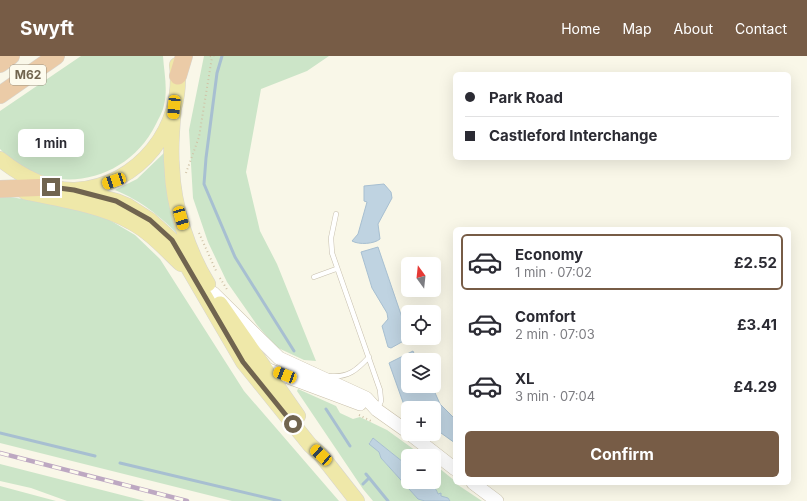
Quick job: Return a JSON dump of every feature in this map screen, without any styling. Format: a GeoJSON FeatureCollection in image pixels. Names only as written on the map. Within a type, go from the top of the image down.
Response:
{"type":"FeatureCollection","features":[{"type":"Feature","properties":{"kind":"highway","name":"M62"},"geometry":{"type":"LineString","coordinates":[[0,64],[11,56]]}},
{"type":"Feature","properties":{"kind":"highway","name":"M62"},"geometry":{"type":"LineString","coordinates":[[0,95],[56,56]]}},
{"type":"Feature","properties":{"kind":"highway"},"geometry":{"type":"LineString","coordinates":[[178,76],[184,56]]}},
{"type":"Feature","properties":{"kind":"highway"},"geometry":{"type":"LineString","coordinates":[[3,188],[51,187]]}},
{"type":"Feature","properties":{"kind":"main road"},"geometry":{"type":"LineString","coordinates":[[175,56],[178,76],[171,152],[173,183],[196,274],[243,362],[310,445],[321,455],[357,501]]}},
{"type":"Feature","properties":{"kind":"main road"},"geometry":{"type":"LineString","coordinates":[[74,190],[96,187],[114,181],[131,171],[146,158],[163,133],[174,107]]}},
{"type":"Feature","properties":{"kind":"main road"},"geometry":{"type":"LineString","coordinates":[[0,159],[18,173],[51,187],[74,190],[116,201],[150,220],[172,240],[196,274],[213,293],[317,442],[321,455]]}},
{"type":"Feature","properties":{"kind":"main road"},"geometry":{"type":"LineString","coordinates":[[3,188],[82,205],[112,213],[131,221],[147,232],[196,274]]}},
{"type":"Feature","properties":{"kind":"street"},"geometry":{"type":"LineString","coordinates":[[213,293],[279,358],[317,374],[366,398],[377,410],[401,427]]}},
{"type":"Feature","properties":{"kind":"street"},"geometry":{"type":"LineString","coordinates":[[243,362],[264,367],[377,410]]}},
{"type":"Feature","properties":{"kind":"street"},"geometry":{"type":"LineString","coordinates":[[419,441],[453,467]]}},
{"type":"Feature","properties":{"kind":"street"},"geometry":{"type":"LineString","coordinates":[[476,485],[498,501]]}},
{"type":"Feature","properties":{"kind":"lane"},"geometry":{"type":"LineString","coordinates":[[336,214],[331,238],[336,269],[382,395],[377,410]]}},
{"type":"Feature","properties":{"kind":"lane"},"geometry":{"type":"LineString","coordinates":[[314,277],[336,269]]}},
{"type":"Feature","properties":{"kind":"lane"},"geometry":{"type":"LineString","coordinates":[[317,374],[342,377],[356,371],[369,357]]}},
{"type":"Feature","properties":{"kind":"path"},"geometry":{"type":"LineString","coordinates":[[185,175],[199,137],[212,56]]}},
{"type":"Feature","properties":{"kind":"path"},"geometry":{"type":"LineString","coordinates":[[198,232],[218,276],[231,295]]}},
{"type":"Feature","properties":{"kind":"path"},"geometry":{"type":"LineString","coordinates":[[358,415],[377,424]]}},
{"type":"Feature","properties":{"kind":"green space"},"geometry":{"type":"Polygon","coordinates":[[[81,56],[163,56],[166,87],[163,110],[143,145],[126,161],[106,172],[84,178],[62,179],[40,175],[19,165],[0,149],[0,111],[81,56]]]}},
{"type":"Feature","properties":{"kind":"green space"},"geometry":{"type":"Polygon","coordinates":[[[204,56],[329,56],[307,71],[261,89],[246,172],[260,231],[277,264],[316,361],[304,360],[276,347],[257,325],[227,282],[208,242],[193,198],[189,130],[204,56]]]}},
{"type":"Feature","properties":{"kind":"green space"},"geometry":{"type":"Polygon","coordinates":[[[166,151],[167,191],[179,235],[149,209],[134,199],[115,190],[137,179],[166,151]]]}},
{"type":"Feature","properties":{"kind":"green space"},"geometry":{"type":"Polygon","coordinates":[[[0,197],[11,197],[96,212],[135,235],[160,259],[244,391],[339,501],[232,501],[0,443],[0,197]]]}},
{"type":"Feature","properties":{"kind":"green space"},"geometry":{"type":"Polygon","coordinates":[[[298,389],[336,406],[340,413],[353,419],[360,417],[387,430],[413,449],[401,449],[401,460],[373,438],[369,443],[379,452],[381,458],[401,480],[401,489],[409,489],[418,499],[425,501],[373,501],[363,489],[297,391],[298,389]]]}},
{"type":"Feature","properties":{"kind":"green space"},"geometry":{"type":"Polygon","coordinates":[[[0,464],[145,501],[67,501],[31,488],[0,481],[0,464]]]}},
{"type":"Feature","properties":{"kind":"green space"},"geometry":{"type":"Polygon","coordinates":[[[441,470],[453,479],[453,485],[458,485],[482,501],[450,501],[448,498],[441,496],[434,489],[441,489],[441,470]]]}},
{"type":"Feature","properties":{"kind":"green space"},"geometry":{"type":"Polygon","coordinates":[[[0,486],[56,501],[0,501],[0,486]]]}},
{"type":"Feature","properties":{"kind":"water"},"geometry":{"type":"Polygon","coordinates":[[[384,184],[391,192],[392,198],[378,224],[380,239],[374,242],[366,243],[352,241],[358,234],[367,202],[364,201],[364,186],[384,184]]]}},
{"type":"Feature","properties":{"kind":"water"},"geometry":{"type":"Polygon","coordinates":[[[378,247],[401,315],[401,342],[391,348],[388,347],[382,326],[388,319],[387,313],[372,288],[361,252],[378,247]]]}},
{"type":"Feature","properties":{"kind":"water"},"geometry":{"type":"Polygon","coordinates":[[[401,357],[401,393],[435,393],[439,401],[403,401],[389,363],[401,357]]]}},
{"type":"Feature","properties":{"kind":"water"},"geometry":{"type":"Polygon","coordinates":[[[441,405],[453,417],[453,442],[441,433],[441,405]]]}},
{"type":"Feature","properties":{"kind":"water"},"geometry":{"type":"Polygon","coordinates":[[[373,438],[401,460],[401,480],[381,458],[379,452],[369,444],[373,438]]]}},
{"type":"Feature","properties":{"kind":"water"},"geometry":{"type":"Polygon","coordinates":[[[409,489],[436,489],[438,494],[441,493],[441,496],[448,498],[450,501],[425,501],[418,499],[409,489]]]}},
{"type":"Feature","properties":{"kind":"waterway"},"geometry":{"type":"LineString","coordinates":[[222,56],[217,73],[204,184],[235,257],[294,351]]}},
{"type":"Feature","properties":{"kind":"waterway"},"geometry":{"type":"LineString","coordinates":[[326,409],[350,446]]}},
{"type":"Feature","properties":{"kind":"waterway"},"geometry":{"type":"LineString","coordinates":[[0,433],[95,456]]}},
{"type":"Feature","properties":{"kind":"waterway"},"geometry":{"type":"LineString","coordinates":[[120,463],[280,501]]}},
{"type":"Feature","properties":{"kind":"waterway"},"geometry":{"type":"LineString","coordinates":[[366,474],[388,501]]}},
{"type":"Feature","properties":{"kind":"waterway"},"geometry":{"type":"LineString","coordinates":[[363,484],[369,478]]}},
{"type":"Feature","properties":{"kind":"railway"},"geometry":{"type":"LineString","coordinates":[[0,453],[187,501]]}},
{"type":"Feature","properties":{"kind":"route"},"geometry":{"type":"LineString","coordinates":[[51,187],[74,190],[116,201],[128,206],[150,220],[172,240],[243,362],[293,424]]}}]}
